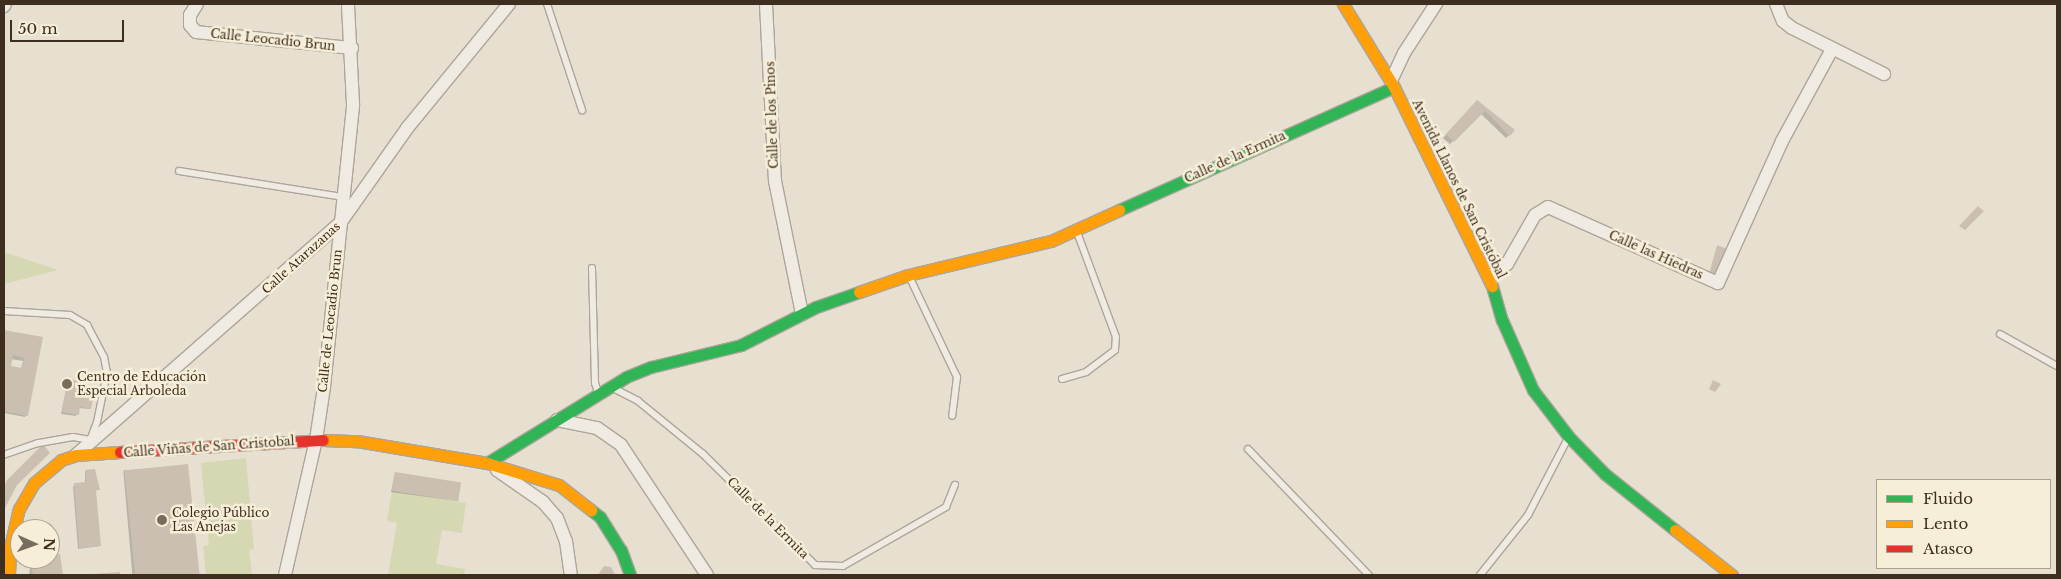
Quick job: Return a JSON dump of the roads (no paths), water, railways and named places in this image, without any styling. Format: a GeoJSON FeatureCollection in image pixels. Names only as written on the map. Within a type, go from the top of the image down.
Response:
{"type":"FeatureCollection","features":[{"type":"Feature","properties":{"kind":"street","name":"Calle Leocadio Brun"},"geometry":{"type":"LineString","coordinates":[[197,4],[190,15],[190,26],[196,32],[352,48]]}},
{"type":"Feature","properties":{"kind":"street","name":"Calle de Leocadio Brun"},"geometry":{"type":"LineString","coordinates":[[285,575],[316,440],[344,197],[353,104],[352,48],[348,4]]}},
{"type":"Feature","properties":{"kind":"street","name":"Calle Atarazanas"},"geometry":{"type":"LineString","coordinates":[[76,455],[90,440],[131,408],[341,222],[408,127],[509,4]]}},
{"type":"Feature","properties":{"kind":"street","name":"Calle de los Pinos"},"geometry":{"type":"LineString","coordinates":[[766,4],[775,181],[802,314]]}},
{"type":"Feature","properties":{"kind":"street","name":"Avenida Llanos de San Cristóbal"},"geometry":{"type":"LineString","coordinates":[[1343,4],[1359,34],[1393,84],[1489,278],[1502,320],[1533,390],[1569,437],[1604,474],[1732,575]]}},
{"type":"Feature","properties":{"kind":"street"},"geometry":{"type":"LineString","coordinates":[[1393,84],[1404,53],[1436,4]]}},
{"type":"Feature","properties":{"kind":"street"},"geometry":{"type":"LineString","coordinates":[[1776,4],[1788,25],[1831,51],[1884,74]]}},
{"type":"Feature","properties":{"kind":"street","name":"Calle las Hiedras"},"geometry":{"type":"LineString","coordinates":[[1489,278],[1507,264],[1535,215],[1548,207],[1718,283],[1782,141],[1831,51]]}},
{"type":"Feature","properties":{"kind":"street","name":"Calle de la Ermita"},"geometry":{"type":"LineString","coordinates":[[487,463],[609,386],[651,368],[741,345],[827,302],[908,275],[1051,241],[1393,84]]}},
{"type":"Feature","properties":{"kind":"street"},"geometry":{"type":"LineString","coordinates":[[557,420],[597,428],[621,445],[707,575]]}},
{"type":"Feature","properties":{"kind":"street"},"geometry":{"type":"LineString","coordinates":[[102,454],[103,430]]}},
{"type":"Feature","properties":{"kind":"street"},"geometry":{"type":"LineString","coordinates":[[316,440],[357,442],[487,463],[542,478],[576,496],[608,528],[621,550],[630,575]]}},
{"type":"Feature","properties":{"kind":"street","name":"Calle Viñas de San Cristobal"},"geometry":{"type":"LineString","coordinates":[[9,575],[9,526],[46,471],[61,460],[76,455],[316,440]]}},
{"type":"Feature","properties":{"kind":"street"},"geometry":{"type":"LineString","coordinates":[[487,463],[551,510],[566,541],[571,575]]}},
{"type":"Feature","properties":{"kind":"lane"},"geometry":{"type":"LineString","coordinates":[[547,4],[582,110]]}},
{"type":"Feature","properties":{"kind":"lane"},"geometry":{"type":"LineString","coordinates":[[179,171],[344,197]]}},
{"type":"Feature","properties":{"kind":"lane"},"geometry":{"type":"LineString","coordinates":[[1062,379],[1086,372],[1115,350],[1116,337],[1076,228]]}},
{"type":"Feature","properties":{"kind":"lane"},"geometry":{"type":"LineString","coordinates":[[592,268],[595,383],[599,393]]}},
{"type":"Feature","properties":{"kind":"lane"},"geometry":{"type":"LineString","coordinates":[[908,275],[957,377],[952,416]]}},
{"type":"Feature","properties":{"kind":"lane"},"geometry":{"type":"LineString","coordinates":[[4,312],[70,315],[87,325],[98,340],[107,372],[97,422],[90,440],[73,437],[38,443],[4,455]]}},
{"type":"Feature","properties":{"kind":"lane"},"geometry":{"type":"LineString","coordinates":[[2000,334],[2057,366]]}},
{"type":"Feature","properties":{"kind":"lane","name":"Calle de la Ermita"},"geometry":{"type":"LineString","coordinates":[[609,386],[638,401],[703,454],[815,565],[843,566],[852,561],[946,506],[955,485]]}},
{"type":"Feature","properties":{"kind":"lane"},"geometry":{"type":"LineString","coordinates":[[1480,575],[1528,515],[1569,437]]}},
{"type":"Feature","properties":{"kind":"lane"},"geometry":{"type":"LineString","coordinates":[[1248,449],[1369,575]]}},
{"type":"Feature","properties":{"kind":"place","name":"Centro de Educación Especial Arboleda"},"geometry":{"type":"Point","coordinates":[67,384]}},
{"type":"Feature","properties":{"kind":"place","name":"Colegio Público Las Anejas"},"geometry":{"type":"Point","coordinates":[162,520]}}]}
